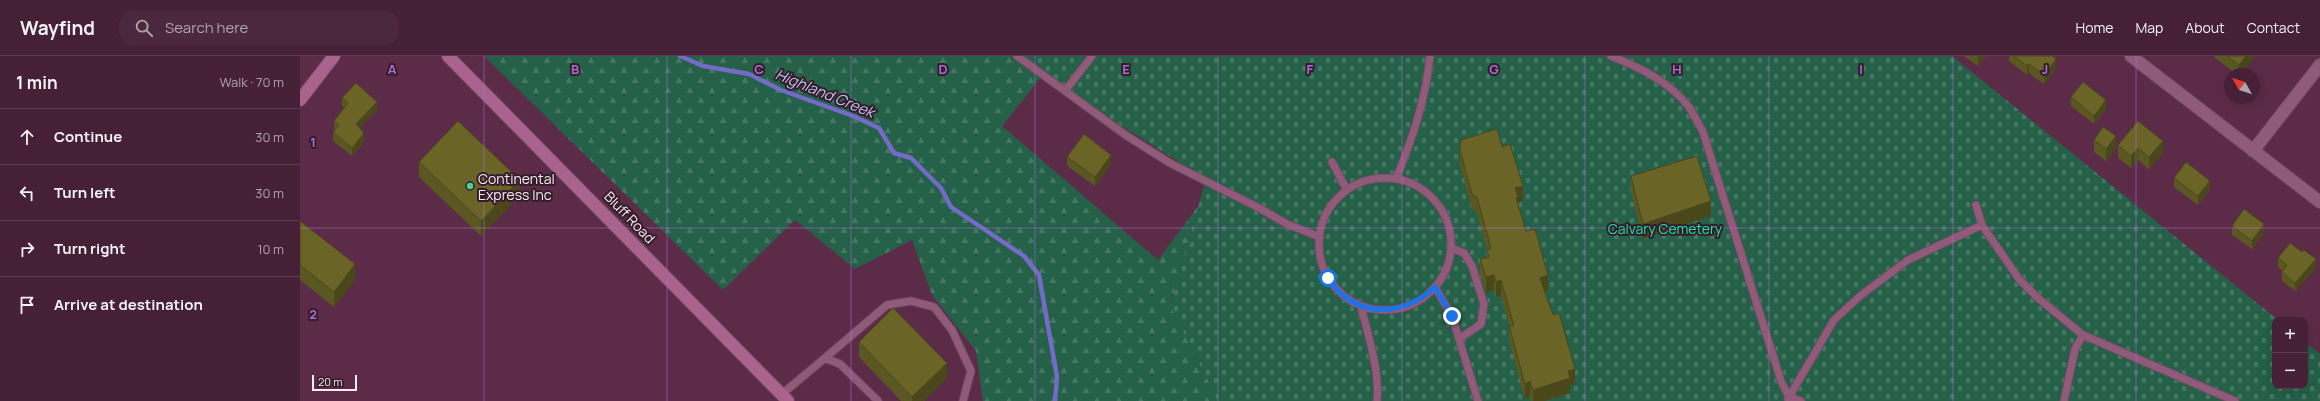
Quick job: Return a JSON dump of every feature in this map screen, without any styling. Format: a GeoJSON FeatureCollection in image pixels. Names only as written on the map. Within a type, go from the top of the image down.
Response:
{"type":"FeatureCollection","features":[{"type":"Feature","properties":{"kind":"main road"},"geometry":{"type":"LineString","coordinates":[[300,100],[334,56]]}},
{"type":"Feature","properties":{"kind":"main road","name":"Bluff Road"},"geometry":{"type":"LineString","coordinates":[[448,56],[785,398]]}},
{"type":"Feature","properties":{"kind":"street"},"geometry":{"type":"LineString","coordinates":[[2131,56],[2320,202]]}},
{"type":"Feature","properties":{"kind":"street"},"geometry":{"type":"LineString","coordinates":[[2253,151],[2320,65]]}},
{"type":"Feature","properties":{"kind":"lane"},"geometry":{"type":"LineString","coordinates":[[1017,56],[1127,136],[1170,163],[1259,208],[1287,224],[1320,237]]}},
{"type":"Feature","properties":{"kind":"lane"},"geometry":{"type":"LineString","coordinates":[[1065,91],[1092,56]]}},
{"type":"Feature","properties":{"kind":"lane"},"geometry":{"type":"LineString","coordinates":[[1396,179],[1413,136],[1427,85],[1430,56]]}},
{"type":"Feature","properties":{"kind":"lane"},"geometry":{"type":"LineString","coordinates":[[1611,56],[1637,67],[1660,81],[1688,106],[1703,132],[1770,350],[1788,399]]}},
{"type":"Feature","properties":{"kind":"lane"},"geometry":{"type":"LineString","coordinates":[[1332,162],[1347,190]]}},
{"type":"Feature","properties":{"kind":"lane"},"geometry":{"type":"LineString","coordinates":[[1396,179],[1414,185],[1434,201],[1442,211],[1449,229],[1451,248],[1443,276],[1435,287],[1423,298],[1398,309],[1377,310],[1361,306],[1342,295],[1328,278],[1321,258],[1320,237],[1324,219],[1334,203],[1347,190],[1368,181],[1396,179]]}},
{"type":"Feature","properties":{"kind":"lane"},"geometry":{"type":"LineString","coordinates":[[1976,205],[1982,225],[2019,279],[2039,299],[2083,335],[2235,401]]}},
{"type":"Feature","properties":{"kind":"lane"},"geometry":{"type":"LineString","coordinates":[[1788,399],[1813,353],[1834,320],[1839,315],[1908,260],[1982,225]]}},
{"type":"Feature","properties":{"kind":"lane"},"geometry":{"type":"LineString","coordinates":[[1451,248],[1464,253],[1472,266],[1484,304],[1481,324],[1459,339]]}},
{"type":"Feature","properties":{"kind":"lane"},"geometry":{"type":"LineString","coordinates":[[1435,287],[1452,316],[1478,401]]}},
{"type":"Feature","properties":{"kind":"lane"},"geometry":{"type":"LineString","coordinates":[[785,398],[825,358],[887,305],[912,301],[934,307],[952,330],[971,371],[964,401]]}},
{"type":"Feature","properties":{"kind":"lane"},"geometry":{"type":"LineString","coordinates":[[1361,306],[1371,346],[1378,390],[1377,401]]}},
{"type":"Feature","properties":{"kind":"lane"},"geometry":{"type":"LineString","coordinates":[[2064,401],[2075,349],[2083,335]]}},
{"type":"Feature","properties":{"kind":"lane"},"geometry":{"type":"LineString","coordinates":[[825,358],[840,364],[878,401]]}},
{"type":"Feature","properties":{"kind":"lane"},"geometry":{"type":"LineString","coordinates":[[1378,390],[1383,401]]}},
{"type":"Feature","properties":{"kind":"lane"},"geometry":{"type":"LineString","coordinates":[[1788,399],[1801,401]]}},
{"type":"Feature","properties":{"kind":"green space"},"geometry":{"type":"Polygon","coordinates":[[[484,56],[1010,56],[1042,76],[1002,126],[1158,260],[1199,205],[1170,304],[1216,396],[1215,401],[983,401],[976,351],[932,295],[912,240],[855,269],[795,220],[723,290],[484,56]]]}},
{"type":"Feature","properties":{"kind":"green space","name":"Calvary Cemetery"},"geometry":{"type":"Polygon","coordinates":[[[1010,56],[1952,56],[2274,317],[2272,317],[2272,389],[2308,389],[2308,344],[2320,354],[2320,401],[1215,401],[1216,396],[1170,305],[1206,179],[1010,56]]]}},
{"type":"Feature","properties":{"kind":"building"},"geometry":{"type":"Polygon","coordinates":[[[2014,56],[2052,56],[2056,59],[2044,75],[2029,64],[2027,66],[2014,56]]]}},
{"type":"Feature","properties":{"kind":"building"},"geometry":{"type":"Polygon","coordinates":[[[2227,56],[2246,56],[2239,65],[2227,56]]]}},
{"type":"Feature","properties":{"kind":"building"},"geometry":{"type":"Polygon","coordinates":[[[2083,82],[2106,100],[2094,116],[2071,97],[2083,82]]]}},
{"type":"Feature","properties":{"kind":"building"},"geometry":{"type":"Polygon","coordinates":[[[356,83],[377,102],[356,124],[364,133],[352,148],[333,132],[339,125],[334,121],[348,103],[342,98],[356,83]]]}},
{"type":"Feature","properties":{"kind":"building","name":"Continental Express Inc"},"geometry":{"type":"Polygon","coordinates":[[[458,121],[520,180],[481,221],[419,162],[458,121]]]}},
{"type":"Feature","properties":{"kind":"building"},"geometry":{"type":"Polygon","coordinates":[[[2138,121],[2163,141],[2149,157],[2138,148],[2131,156],[2118,145],[2138,121]]]}},
{"type":"Feature","properties":{"kind":"building"},"geometry":{"type":"Polygon","coordinates":[[[2103,127],[2116,136],[2106,149],[2094,140],[2103,127]]]}},
{"type":"Feature","properties":{"kind":"building"},"geometry":{"type":"Polygon","coordinates":[[[1497,129],[1502,147],[1510,144],[1523,186],[1515,188],[1518,197],[1516,198],[1526,231],[1535,229],[1548,275],[1540,278],[1553,315],[1559,313],[1575,369],[1568,371],[1570,378],[1533,390],[1530,381],[1525,384],[1509,325],[1514,326],[1501,280],[1496,282],[1494,275],[1486,277],[1480,259],[1489,257],[1487,250],[1491,248],[1477,197],[1472,194],[1460,150],[1461,140],[1497,129]]]}},
{"type":"Feature","properties":{"kind":"building"},"geometry":{"type":"Polygon","coordinates":[[[1084,134],[1111,155],[1095,177],[1067,157],[1084,134]]]}},
{"type":"Feature","properties":{"kind":"building"},"geometry":{"type":"Polygon","coordinates":[[[1697,156],[1711,201],[1643,224],[1631,176],[1697,156]]]}},
{"type":"Feature","properties":{"kind":"building"},"geometry":{"type":"Polygon","coordinates":[[[2186,162],[2210,181],[2198,196],[2174,178],[2186,162]]]}},
{"type":"Feature","properties":{"kind":"building"},"geometry":{"type":"Polygon","coordinates":[[[2244,209],[2264,224],[2252,241],[2232,226],[2244,209]]]}},
{"type":"Feature","properties":{"kind":"building"},"geometry":{"type":"Polygon","coordinates":[[[300,221],[355,264],[334,292],[300,265],[300,221]]]}},
{"type":"Feature","properties":{"kind":"building"},"geometry":{"type":"Polygon","coordinates":[[[2290,243],[2302,252],[2304,250],[2316,259],[2295,283],[2282,272],[2287,265],[2278,258],[2290,243]]]}},
{"type":"Feature","properties":{"kind":"building"},"geometry":{"type":"Polygon","coordinates":[[[893,308],[947,363],[912,397],[859,342],[893,308]]]}},
{"type":"Feature","properties":{"kind":"waterway","name":"Highland Creek"},"geometry":{"type":"LineString","coordinates":[[680,56],[703,66],[749,74],[781,90],[853,116],[879,128],[894,153],[911,158],[941,188],[951,207],[1024,256],[1039,275],[1057,377],[1055,401]]}},
{"type":"Feature","properties":{"kind":"place","name":"Continental Express Inc"},"geometry":{"type":"Point","coordinates":[470,186]}},
{"type":"Feature","properties":{"kind":"route"},"geometry":{"type":"LineString","coordinates":[[1328,278],[1342,295],[1361,306],[1377,310],[1393,310],[1409,306],[1423,298],[1435,287],[1452,316]]}}]}
